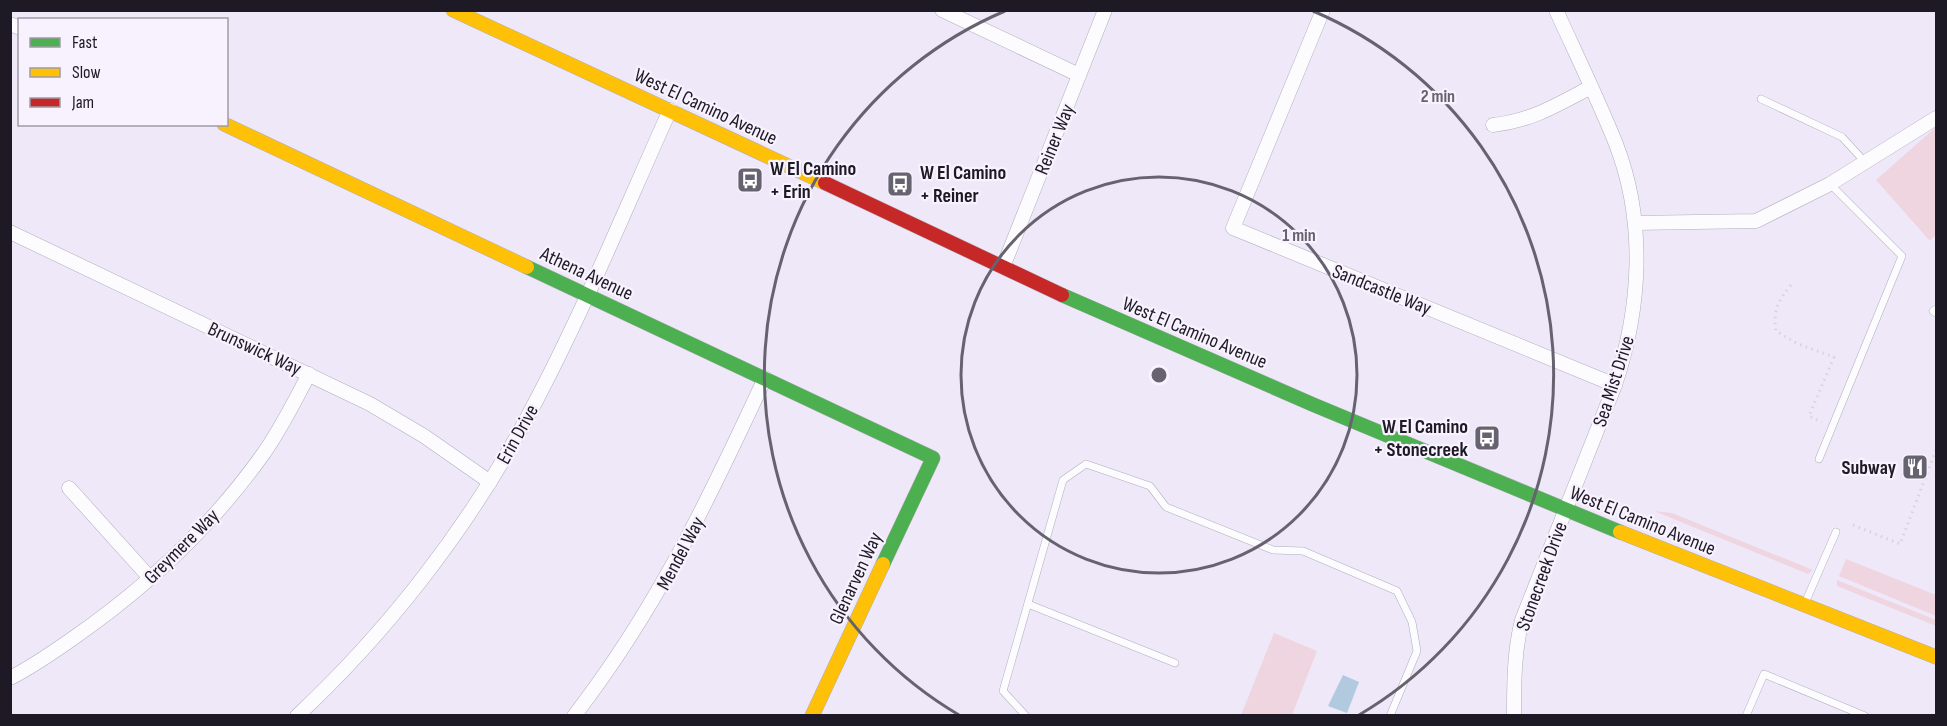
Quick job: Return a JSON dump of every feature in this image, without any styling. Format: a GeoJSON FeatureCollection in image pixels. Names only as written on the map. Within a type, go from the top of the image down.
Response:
{"type":"FeatureCollection","features":[{"type":"Feature","properties":{"kind":"main road","name":"West El Camino Avenue"},"geometry":{"type":"LineString","coordinates":[[453,10],[1107,315],[1265,384],[1804,606],[1936,657]]}},
{"type":"Feature","properties":{"kind":"main road","name":"Athena Avenue"},"geometry":{"type":"LineString","coordinates":[[228,126],[933,458]]}},
{"type":"Feature","properties":{"kind":"main road","name":"Glenarven Way"},"geometry":{"type":"LineString","coordinates":[[812,716],[933,458]]}},
{"type":"Feature","properties":{"kind":"street"},"geometry":{"type":"LineString","coordinates":[[942,10],[1079,75]]}},
{"type":"Feature","properties":{"kind":"street","name":"Reiner Way"},"geometry":{"type":"LineString","coordinates":[[1003,267],[1105,10]]}},
{"type":"Feature","properties":{"kind":"street","name":"Sandcastle Way"},"geometry":{"type":"LineString","coordinates":[[1323,10],[1233,228],[1615,385]]}},
{"type":"Feature","properties":{"kind":"street","name":"Sea Mist Drive"},"geometry":{"type":"LineString","coordinates":[[1557,11],[1616,144],[1627,178],[1637,249],[1637,284],[1633,320],[1625,354],[1566,509]]}},
{"type":"Feature","properties":{"kind":"street"},"geometry":{"type":"LineString","coordinates":[[1493,125],[1512,123],[1536,116],[1591,87]]}},
{"type":"Feature","properties":{"kind":"street","name":"Erin Drive"},"geometry":{"type":"LineString","coordinates":[[298,715],[365,646],[406,599],[456,533],[490,482],[551,373],[670,110]]}},
{"type":"Feature","properties":{"kind":"street"},"geometry":{"type":"LineString","coordinates":[[1635,223],[1756,221],[1830,184],[1936,118]]}},
{"type":"Feature","properties":{"kind":"street","name":"Brunswick Way"},"geometry":{"type":"LineString","coordinates":[[10,232],[370,404],[415,430],[490,482]]}},
{"type":"Feature","properties":{"kind":"street","name":"Greymere Way"},"geometry":{"type":"LineString","coordinates":[[10,678],[98,621],[150,578],[206,524],[262,456],[309,374]]}},
{"type":"Feature","properties":{"kind":"street","name":"Mendel Way"},"geometry":{"type":"LineString","coordinates":[[574,716],[597,686],[657,594],[714,488],[765,378]]}},
{"type":"Feature","properties":{"kind":"street"},"geometry":{"type":"LineString","coordinates":[[69,488],[150,578]]}},
{"type":"Feature","properties":{"kind":"street","name":"Stonecreek Drive"},"geometry":{"type":"LineString","coordinates":[[1514,716],[1516,644],[1522,620],[1566,509]]}},
{"type":"Feature","properties":{"kind":"lane"},"geometry":{"type":"LineString","coordinates":[[1761,99],[1842,137],[1865,162]]}},
{"type":"Feature","properties":{"kind":"lane"},"geometry":{"type":"LineString","coordinates":[[1820,459],[1902,256],[1830,184]]}},
{"type":"Feature","properties":{"kind":"lane"},"geometry":{"type":"LineString","coordinates":[[1026,716],[1003,691],[1063,480],[1086,464],[1150,486],[1166,507],[1273,550],[1303,552],[1397,591],[1412,622],[1417,651],[1390,716]]}},
{"type":"Feature","properties":{"kind":"lane"},"geometry":{"type":"LineString","coordinates":[[1804,606],[1836,532]]}},
{"type":"Feature","properties":{"kind":"lane"},"geometry":{"type":"LineString","coordinates":[[1028,603],[1175,663]]}},
{"type":"Feature","properties":{"kind":"lane"},"geometry":{"type":"LineString","coordinates":[[1746,716],[1764,674],[1865,716]]}},
{"type":"Feature","properties":{"kind":"path"},"geometry":{"type":"LineString","coordinates":[[1791,285],[1780,299],[1774,317],[1776,331],[1798,344],[1834,357],[1809,416],[1832,427]]}},
{"type":"Feature","properties":{"kind":"path"},"geometry":{"type":"LineString","coordinates":[[1853,525],[1900,544],[1936,450]]}},
{"type":"Feature","properties":{"kind":"shaded area"},"geometry":{"type":"Polygon","coordinates":[[[1936,127],[1936,235],[1930,241],[1876,180],[1936,127]]]}},
{"type":"Feature","properties":{"kind":"shaded area"},"geometry":{"type":"Polygon","coordinates":[[[1654,511],[1672,513],[1813,570],[1808,574],[1654,511]]]}},
{"type":"Feature","properties":{"kind":"shaded area"},"geometry":{"type":"Polygon","coordinates":[[[1846,559],[1936,595],[1936,616],[1839,576],[1846,559]]]}},
{"type":"Feature","properties":{"kind":"shaded area"},"geometry":{"type":"Polygon","coordinates":[[[1837,580],[1936,620],[1936,626],[1837,586],[1837,580]]]}},
{"type":"Feature","properties":{"kind":"shaded area"},"geometry":{"type":"Polygon","coordinates":[[[1274,633],[1317,651],[1292,715],[1241,715],[1274,633]]]}},
{"type":"Feature","properties":{"kind":"water"},"geometry":{"type":"Polygon","coordinates":[[[1343,675],[1359,682],[1347,713],[1328,706],[1343,675]]]}},
{"type":"Feature","properties":{"kind":"traffic: fast"},"geometry":{"type":"LineString","coordinates":[[527,267],[933,458],[883,564]]}},
{"type":"Feature","properties":{"kind":"traffic: fast"},"geometry":{"type":"LineString","coordinates":[[1062,295],[1314,405],[1620,532]]}},
{"type":"Feature","properties":{"kind":"traffic: slow"},"geometry":{"type":"LineString","coordinates":[[453,10],[825,183]]}},
{"type":"Feature","properties":{"kind":"traffic: slow"},"geometry":{"type":"LineString","coordinates":[[228,126],[527,267]]}},
{"type":"Feature","properties":{"kind":"traffic: slow"},"geometry":{"type":"LineString","coordinates":[[1620,532],[1936,657]]}},
{"type":"Feature","properties":{"kind":"traffic: slow"},"geometry":{"type":"LineString","coordinates":[[812,716],[883,564]]}},
{"type":"Feature","properties":{"kind":"traffic: jam"},"geometry":{"type":"LineString","coordinates":[[825,183],[1062,295]]}},
{"type":"Feature","properties":{"kind":"place","name":"W El Camino + Erin"},"geometry":{"type":"Point","coordinates":[750,180]}},
{"type":"Feature","properties":{"kind":"place","name":"W El Camino + Reiner"},"geometry":{"type":"Point","coordinates":[900,184]}},
{"type":"Feature","properties":{"kind":"place","name":"W El Camino + Stonecreek"},"geometry":{"type":"Point","coordinates":[1487,438]}},
{"type":"Feature","properties":{"kind":"place","name":"Subway"},"geometry":{"type":"Point","coordinates":[1915,467]}}]}
